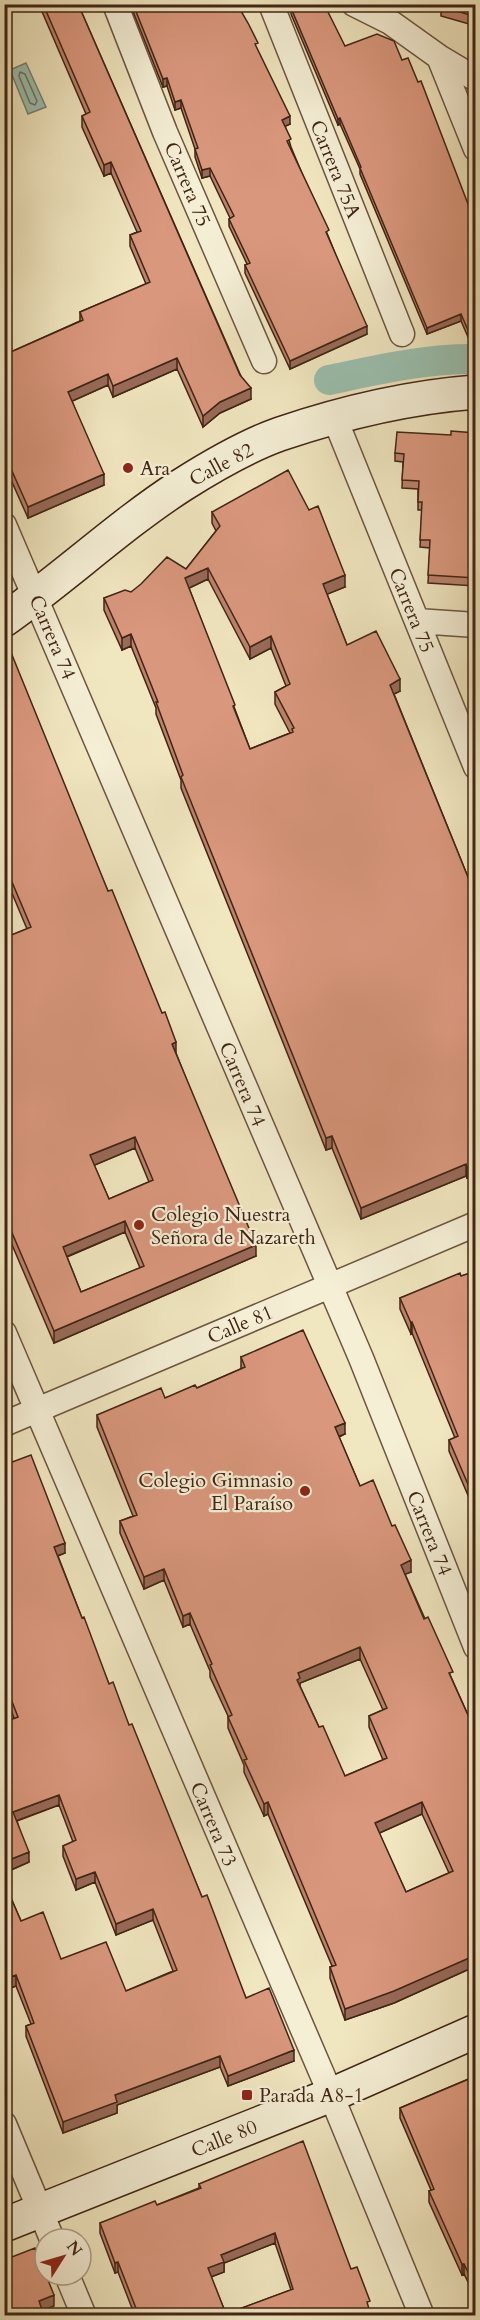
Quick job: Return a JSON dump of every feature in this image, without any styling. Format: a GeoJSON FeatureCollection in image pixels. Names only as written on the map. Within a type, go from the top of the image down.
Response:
{"type":"FeatureCollection","features":[{"type":"Feature","properties":{"kind":"street","name":"Carrera 75"},"geometry":{"type":"LineString","coordinates":[[116,4],[165,132],[264,362]]}},
{"type":"Feature","properties":{"kind":"street","name":"Carrera 75A"},"geometry":{"type":"LineString","coordinates":[[271,4],[402,334]]}},
{"type":"Feature","properties":{"kind":"street"},"geometry":{"type":"LineString","coordinates":[[354,4],[392,13],[439,57],[476,79]]}},
{"type":"Feature","properties":{"kind":"street"},"geometry":{"type":"LineString","coordinates":[[439,57],[476,149]]}},
{"type":"Feature","properties":{"kind":"street","name":"Calle 82"},"geometry":{"type":"LineString","coordinates":[[4,620],[134,519],[182,485],[233,456],[278,435],[335,419],[431,396],[476,392]]}},
{"type":"Feature","properties":{"kind":"street","name":"Carrera 75"},"geometry":{"type":"LineString","coordinates":[[335,419],[476,767]]}},
{"type":"Feature","properties":{"kind":"street","name":"Carrera 74"},"geometry":{"type":"LineString","coordinates":[[4,525],[361,1358],[476,1647]]}},
{"type":"Feature","properties":{"kind":"street"},"geometry":{"type":"LineString","coordinates":[[417,621],[476,625]]}},
{"type":"Feature","properties":{"kind":"street","name":"Calle 81"},"geometry":{"type":"LineString","coordinates":[[4,1424],[476,1224]]}},
{"type":"Feature","properties":{"kind":"street","name":"Carrera 73"},"geometry":{"type":"LineString","coordinates":[[4,1332],[331,2095],[422,2316]]}},
{"type":"Feature","properties":{"kind":"street","name":"Calle 80"},"geometry":{"type":"LineString","coordinates":[[4,2225],[46,2225],[476,2031]]}},
{"type":"Feature","properties":{"kind":"street"},"geometry":{"type":"LineString","coordinates":[[4,2124],[46,2225]]}},
{"type":"Feature","properties":{"kind":"street"},"geometry":{"type":"LineString","coordinates":[[72,2287],[84,2316]]}},
{"type":"Feature","properties":{"kind":"water"},"geometry":{"type":"Polygon","coordinates":[[[26,63],[46,107],[28,114],[10,70],[26,63]]]}},
{"type":"Feature","properties":{"kind":"building"},"geometry":{"type":"Polygon","coordinates":[[[43,4],[78,4],[240,375],[251,388],[220,402],[203,416],[177,358],[113,386],[108,374],[68,392],[104,474],[28,507],[4,453],[4,355],[83,320],[80,312],[150,282],[130,235],[141,231],[111,162],[104,165],[82,116],[90,112],[43,4]]]}},
{"type":"Feature","properties":{"kind":"building"},"geometry":{"type":"Polygon","coordinates":[[[133,4],[237,4],[258,43],[255,44],[290,116],[282,120],[291,139],[287,141],[329,230],[326,232],[367,326],[290,361],[245,265],[250,263],[229,219],[234,216],[210,168],[202,170],[195,149],[198,148],[181,100],[175,102],[167,78],[163,79],[133,4]]]}},
{"type":"Feature","properties":{"kind":"building"},"geometry":{"type":"Polygon","coordinates":[[[299,4],[324,4],[345,46],[377,34],[394,41],[402,60],[408,58],[418,82],[421,81],[476,225],[476,327],[468,330],[461,314],[427,328],[361,167],[291,8],[299,4]]]}},
{"type":"Feature","properties":{"kind":"building"},"geometry":{"type":"Polygon","coordinates":[[[441,4],[476,4],[476,17],[441,6],[441,4]]]}},
{"type":"Feature","properties":{"kind":"building"},"geometry":{"type":"Polygon","coordinates":[[[451,431],[476,433],[476,578],[428,575],[430,540],[420,540],[422,502],[418,502],[419,481],[402,480],[404,454],[395,453],[397,432],[451,435],[451,431]]]}},
{"type":"Feature","properties":{"kind":"building"},"geometry":{"type":"Polygon","coordinates":[[[288,470],[309,510],[318,506],[345,575],[323,584],[347,645],[376,631],[400,679],[390,685],[476,897],[476,1163],[467,1167],[466,1164],[361,1208],[332,1136],[326,1138],[181,777],[183,775],[156,702],[158,702],[131,634],[122,638],[104,598],[125,590],[131,592],[167,557],[186,569],[220,526],[212,512],[288,470]],[[208,568],[185,578],[250,749],[293,732],[294,728],[275,692],[290,684],[271,636],[250,647],[208,568]]]}},
{"type":"Feature","properties":{"kind":"building"},"geometry":{"type":"Polygon","coordinates":[[[10,650],[108,891],[112,890],[162,1013],[165,1012],[176,1042],[172,1044],[256,1245],[54,1331],[4,1214],[4,1197],[8,1196],[4,1187],[4,938],[31,927],[4,863],[4,652],[10,650]],[[135,1137],[90,1155],[109,1199],[153,1180],[135,1137]],[[125,1221],[63,1247],[81,1292],[144,1266],[125,1221]]]}},
{"type":"Feature","properties":{"kind":"building"},"geometry":{"type":"Polygon","coordinates":[[[476,1271],[476,1503],[449,1440],[458,1436],[400,1298],[460,1273],[461,1276],[476,1271]]]}},
{"type":"Feature","properties":{"kind":"building"},"geometry":{"type":"Polygon","coordinates":[[[303,1330],[345,1423],[335,1427],[360,1486],[373,1480],[392,1526],[395,1525],[411,1560],[401,1565],[424,1619],[428,1617],[453,1672],[449,1673],[476,1733],[476,1955],[394,1991],[345,2009],[330,1967],[336,1965],[268,1802],[264,1804],[244,1760],[247,1759],[228,1717],[232,1715],[190,1613],[183,1616],[164,1569],[144,1577],[120,1521],[137,1515],[97,1415],[161,1388],[165,1398],[195,1385],[197,1388],[245,1367],[241,1357],[303,1330]],[[360,1647],[298,1673],[300,1678],[297,1680],[319,1727],[323,1726],[345,1776],[387,1758],[369,1716],[387,1708],[360,1647]],[[422,1802],[375,1823],[406,1892],[453,1871],[422,1802]]]}},
{"type":"Feature","properties":{"kind":"building"},"geometry":{"type":"Polygon","coordinates":[[[31,1455],[65,1543],[54,1547],[82,1618],[84,1617],[109,1684],[113,1682],[129,1725],[132,1724],[202,1897],[207,1895],[246,1998],[269,1988],[294,2050],[228,2076],[220,2056],[115,2095],[117,2102],[63,2122],[26,2026],[34,2023],[16,1975],[4,1978],[4,1882],[21,1921],[43,1912],[61,1959],[106,1942],[126,1991],[177,1970],[153,1909],[116,1924],[95,1872],[76,1879],[63,1846],[76,1840],[59,1795],[13,1812],[29,1852],[4,1862],[4,1722],[18,1717],[4,1681],[4,1465],[31,1455]]]}},
{"type":"Feature","properties":{"kind":"building"},"geometry":{"type":"Polygon","coordinates":[[[476,2076],[476,2288],[462,2264],[429,2191],[434,2189],[400,2108],[476,2076]]]}},
{"type":"Feature","properties":{"kind":"building"},"geometry":{"type":"Polygon","coordinates":[[[303,2141],[351,2269],[357,2267],[370,2301],[367,2302],[371,2316],[139,2316],[100,2223],[155,2201],[157,2205],[201,2188],[199,2184],[303,2141]],[[275,2233],[221,2255],[224,2262],[208,2268],[226,2314],[293,2289],[275,2233]]]}},
{"type":"Feature","properties":{"kind":"building"},"geometry":{"type":"Polygon","coordinates":[[[33,2249],[33,2287],[51,2287],[54,2295],[39,2301],[44,2316],[4,2316],[4,2260],[33,2249]]]}},
{"type":"Feature","properties":{"kind":"waterway"},"geometry":{"type":"LineString","coordinates":[[329,380],[420,363],[476,359]]}},
{"type":"Feature","properties":{"kind":"place","name":"Ara"},"geometry":{"type":"Point","coordinates":[128,468]}},
{"type":"Feature","properties":{"kind":"place","name":"Colegio Nuestra Señora de Nazareth"},"geometry":{"type":"Point","coordinates":[139,1225]}},
{"type":"Feature","properties":{"kind":"place","name":"Colegio Gimnasio El Paraíso"},"geometry":{"type":"Point","coordinates":[305,1491]}},
{"type":"Feature","properties":{"kind":"place","name":"Parada A8-1"},"geometry":{"type":"Point","coordinates":[247,2095]}}]}
